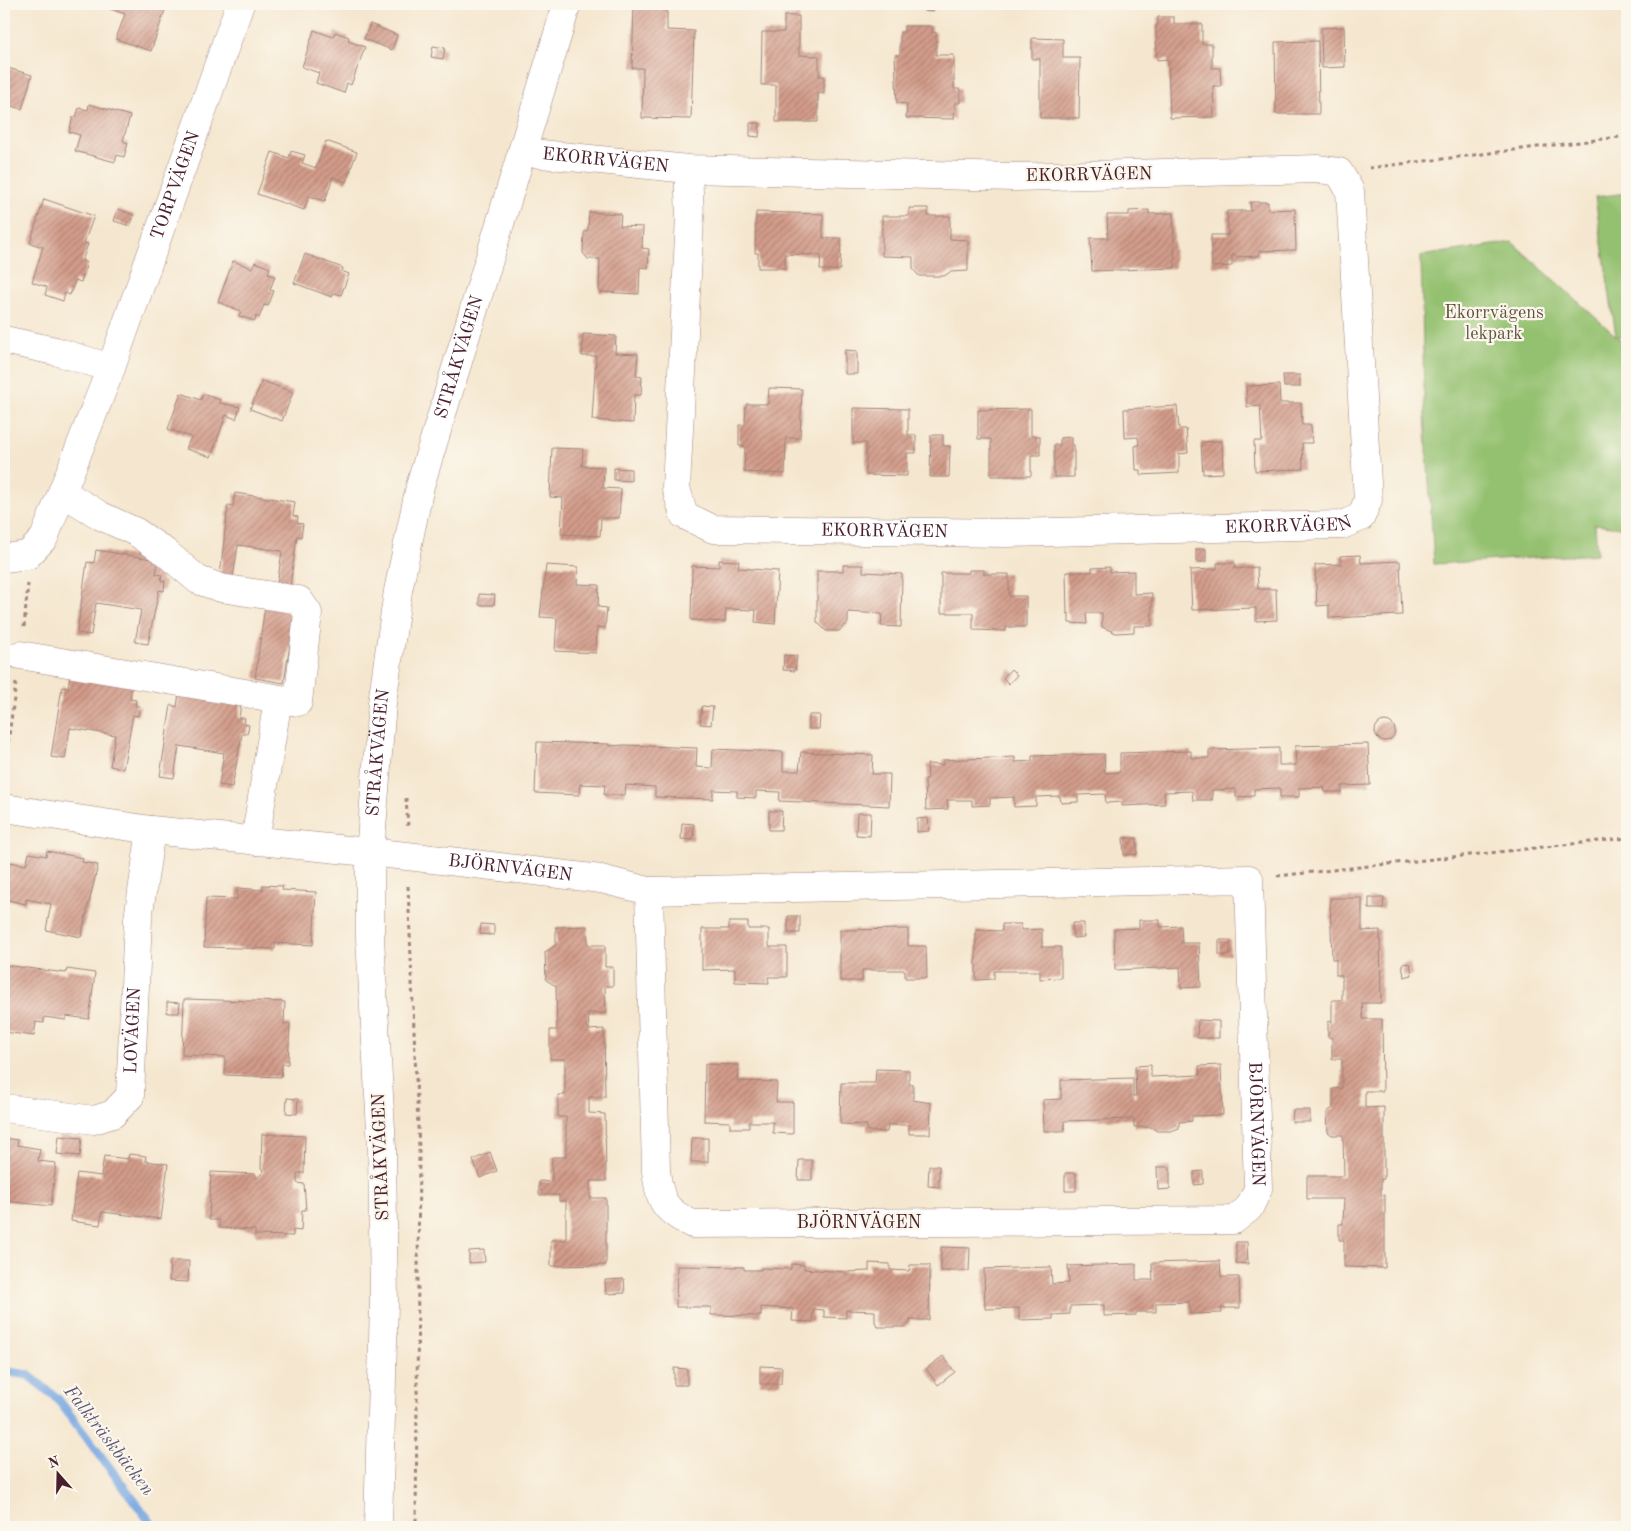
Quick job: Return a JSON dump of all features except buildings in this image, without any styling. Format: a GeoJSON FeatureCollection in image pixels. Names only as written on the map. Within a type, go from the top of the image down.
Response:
{"type":"FeatureCollection","features":[{"type":"Feature","properties":{"kind":"street","name":"TORPVÄGEN"},"geometry":{"type":"LineString","coordinates":[[4,558],[28,555],[44,538],[111,368],[240,4]]}},
{"type":"Feature","properties":{"kind":"street","name":"STRÅKVÄGEN"},"geometry":{"type":"LineString","coordinates":[[378,1527],[384,1304],[383,1186],[370,938],[370,853],[382,704],[398,591],[420,486],[488,257],[567,4]]}},
{"type":"Feature","properties":{"kind":"street","name":"EKORRVÄGEN"},"geometry":{"type":"LineString","coordinates":[[522,152],[688,169],[1015,177],[1319,169],[1339,172],[1350,191],[1368,500],[1361,517],[1342,525],[1008,533],[713,529],[684,515],[676,488],[690,217],[688,169]]}},
{"type":"Feature","properties":{"kind":"street"},"geometry":{"type":"LineString","coordinates":[[4,340],[56,351],[111,368]]}},
{"type":"Feature","properties":{"kind":"street"},"geometry":{"type":"LineString","coordinates":[[20,656],[298,702],[308,613],[299,600],[221,588],[198,580],[165,552],[136,532],[101,516],[62,492]]}},
{"type":"Feature","properties":{"kind":"street"},"geometry":{"type":"LineString","coordinates":[[254,841],[278,698]]}},
{"type":"Feature","properties":{"kind":"street"},"geometry":{"type":"LineString","coordinates":[[4,808],[151,830],[370,853]]}},
{"type":"Feature","properties":{"kind":"street","name":"LOVÄGEN"},"geometry":{"type":"LineString","coordinates":[[4,1108],[94,1120],[113,1114],[130,1096],[138,919],[151,830]]}},
{"type":"Feature","properties":{"kind":"street","name":"BJÖRNVÄGEN"},"geometry":{"type":"LineString","coordinates":[[370,853],[601,880],[649,891],[1250,879],[1258,1189],[1248,1208],[1234,1220],[692,1224],[672,1214],[659,1193],[656,1171],[649,891]]}},
{"type":"Feature","properties":{"kind":"path"},"geometry":{"type":"LineString","coordinates":[[1339,172],[1627,136]]}},
{"type":"Feature","properties":{"kind":"path"},"geometry":{"type":"LineString","coordinates":[[1250,879],[1627,838]]}},
{"type":"Feature","properties":{"kind":"path"},"geometry":{"type":"LineString","coordinates":[[407,856],[419,1150],[416,1527]]}},
{"type":"Feature","properties":{"kind":"green space","name":"Ekorrvägens lekpark"},"geometry":{"type":"Polygon","coordinates":[[[1627,193],[1627,336],[1617,337],[1627,346],[1627,528],[1595,524],[1597,554],[1434,564],[1424,399],[1421,256],[1512,242],[1616,336],[1595,197],[1627,193]]]}},
{"type":"Feature","properties":{"kind":"waterway","name":"Falkträskbäcken"},"geometry":{"type":"LineString","coordinates":[[4,1371],[28,1375],[57,1398],[154,1527]]}}]}
